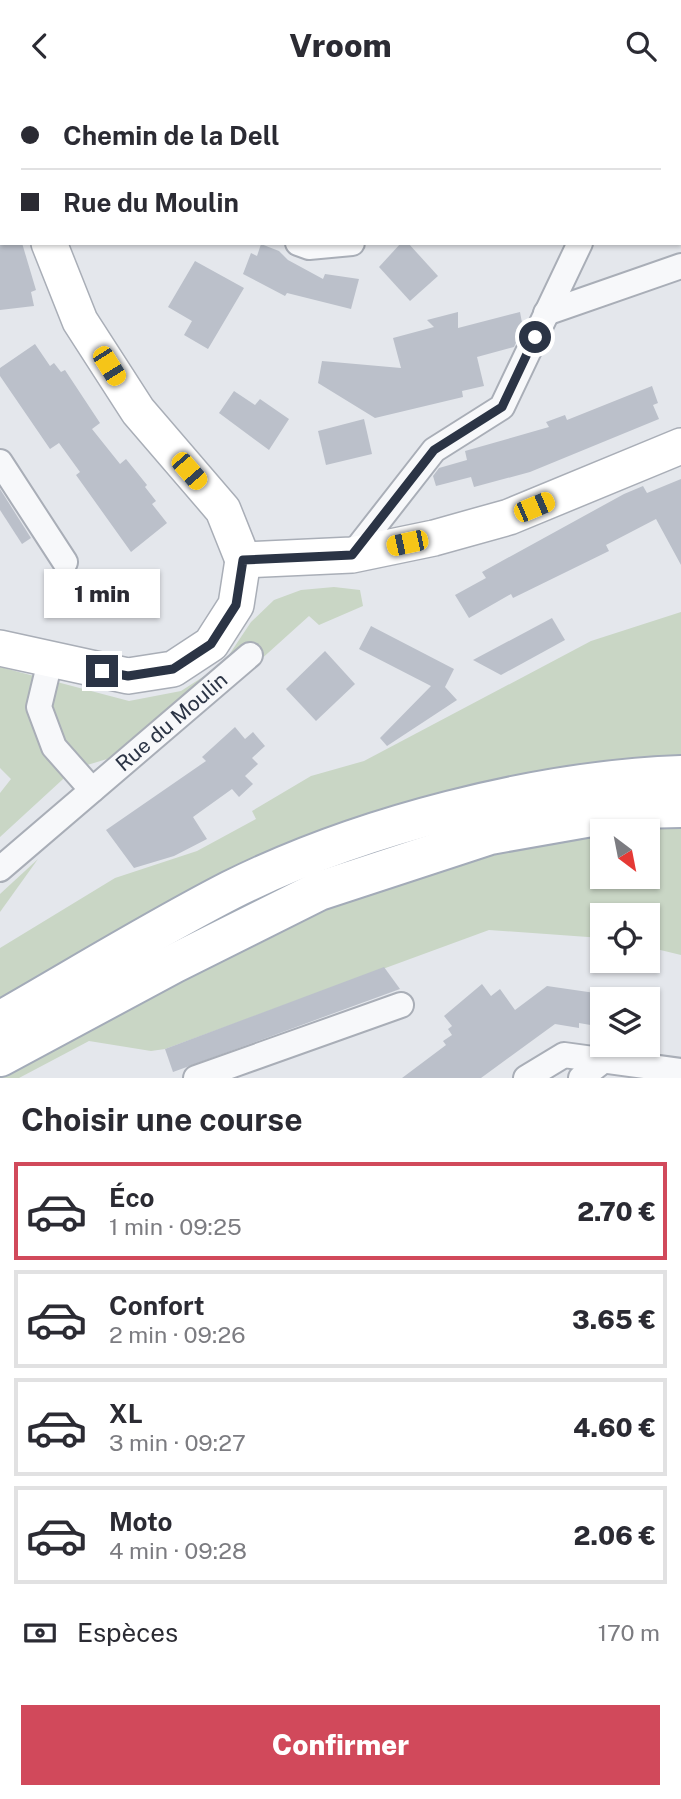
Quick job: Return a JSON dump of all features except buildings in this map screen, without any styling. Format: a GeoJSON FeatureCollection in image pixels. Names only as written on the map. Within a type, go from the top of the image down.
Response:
{"type":"FeatureCollection","features":[{"type":"Feature","properties":{"kind":"main road"},"geometry":{"type":"LineString","coordinates":[[50,245],[80,321],[138,411],[223,510],[243,560],[352,555],[509,517],[681,446]]}},
{"type":"Feature","properties":{"kind":"main road","name":"Rue du Moulin"},"geometry":{"type":"LineString","coordinates":[[0,648],[128,676],[173,669],[211,644],[236,605],[243,560]]}},
{"type":"Feature","properties":{"kind":"main road"},"geometry":{"type":"LineString","coordinates":[[0,1021],[232,890],[341,843],[481,803],[641,777],[681,775]]}},
{"type":"Feature","properties":{"kind":"main road"},"geometry":{"type":"LineString","coordinates":[[0,1057],[173,964],[319,891],[491,835],[638,809],[681,808]]}},
{"type":"Feature","properties":{"kind":"street"},"geometry":{"type":"LineString","coordinates":[[304,245],[330,245]]}},
{"type":"Feature","properties":{"kind":"street"},"geometry":{"type":"LineString","coordinates":[[352,555],[434,450],[502,407],[579,245]]}},
{"type":"Feature","properties":{"kind":"street"},"geometry":{"type":"LineString","coordinates":[[547,313],[681,266]]}},
{"type":"Feature","properties":{"kind":"street"},"geometry":{"type":"LineString","coordinates":[[0,462],[65,562]]}},
{"type":"Feature","properties":{"kind":"street","name":"Rue du Moulin"},"geometry":{"type":"LineString","coordinates":[[0,869],[250,655]]}},
{"type":"Feature","properties":{"kind":"street"},"geometry":{"type":"LineString","coordinates":[[50,661],[39,707],[54,747],[92,790]]}},
{"type":"Feature","properties":{"kind":"street"},"geometry":{"type":"LineString","coordinates":[[196,1078],[401,1005]]}},
{"type":"Feature","properties":{"kind":"street"},"geometry":{"type":"LineString","coordinates":[[526,1078],[564,1055],[681,1071]]}},
{"type":"Feature","properties":{"kind":"street"},"geometry":{"type":"LineString","coordinates":[[581,1078],[604,1060]]}},
{"type":"Feature","properties":{"kind":"green space"},"geometry":{"type":"Polygon","coordinates":[[[334,587],[360,590],[363,606],[319,625],[309,616],[258,662],[117,756],[74,769],[0,837],[0,793],[11,779],[0,768],[0,667],[129,701],[181,691],[223,664],[251,622],[274,600],[301,590],[334,587]]]}},
{"type":"Feature","properties":{"kind":"green space"},"geometry":{"type":"Polygon","coordinates":[[[681,612],[681,955],[660,950],[660,903],[590,903],[590,937],[489,930],[165,1049],[151,1051],[89,1041],[19,1078],[0,1078],[0,948],[115,878],[197,851],[256,819],[252,811],[311,776],[364,761],[591,641],[681,612]]]}},
{"type":"Feature","properties":{"kind":"green space"},"geometry":{"type":"Polygon","coordinates":[[[38,859],[0,912],[0,894],[38,859]]]}},
{"type":"Feature","properties":{"kind":"route"},"geometry":{"type":"LineString","coordinates":[[102,671],[128,676],[173,669],[211,644],[236,605],[243,560],[352,555],[434,450],[502,407],[535,337]]}}]}
